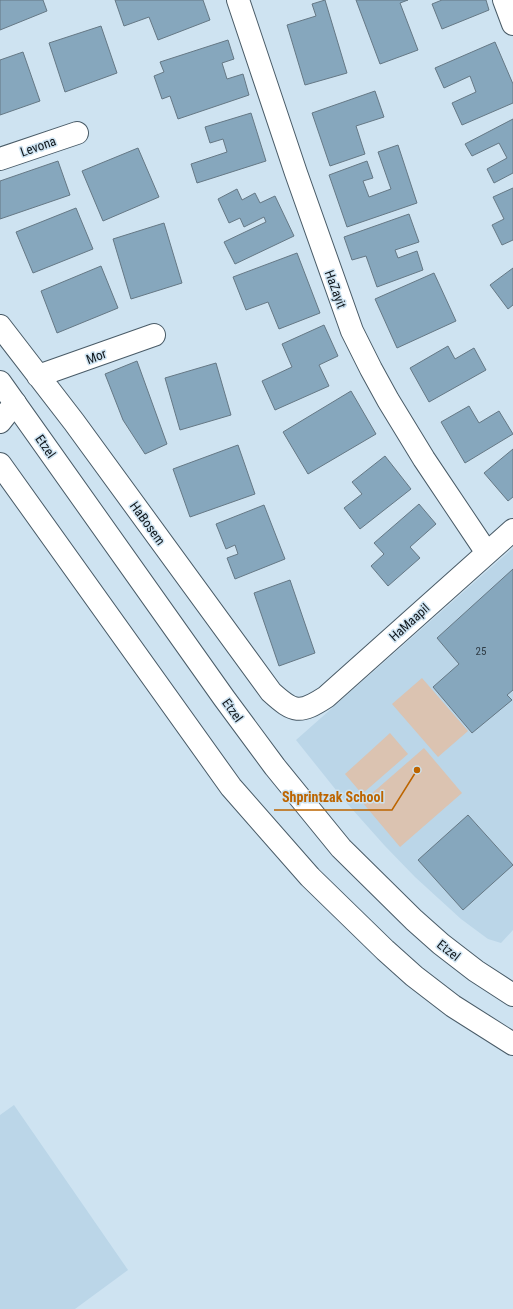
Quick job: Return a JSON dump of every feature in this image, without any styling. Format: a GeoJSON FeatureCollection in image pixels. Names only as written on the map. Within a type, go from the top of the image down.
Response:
{"type":"FeatureCollection","features":[{"type":"Feature","properties":{"kind":"street","name":"HaZayit"},"geometry":{"type":"LineString","coordinates":[[238,0],[352,331],[371,369],[424,459],[487,553]]}},
{"type":"Feature","properties":{"kind":"street"},"geometry":{"type":"LineString","coordinates":[[504,0],[513,24]]}},
{"type":"Feature","properties":{"kind":"street","name":"Levona"},"geometry":{"type":"LineString","coordinates":[[0,159],[77,133]]}},
{"type":"Feature","properties":{"kind":"street","name":"HaBosem"},"geometry":{"type":"LineString","coordinates":[[0,326],[74,422],[271,692],[284,704],[302,710]]}},
{"type":"Feature","properties":{"kind":"street","name":"Mor"},"geometry":{"type":"LineString","coordinates":[[38,376],[154,335]]}},
{"type":"Feature","properties":{"kind":"street","name":"Etzel"},"geometry":{"type":"LineString","coordinates":[[0,382],[8,407],[275,767],[341,848],[414,920],[441,944],[476,971],[513,995]]}},
{"type":"Feature","properties":{"kind":"street"},"geometry":{"type":"LineString","coordinates":[[0,422],[8,407]]}},
{"type":"Feature","properties":{"kind":"street"},"geometry":{"type":"LineString","coordinates":[[0,464],[230,787],[310,877],[385,950],[414,976],[453,1006],[513,1044]]}},
{"type":"Feature","properties":{"kind":"street"},"geometry":{"type":"LineString","coordinates":[[0,487],[11,492],[28,504]]}},
{"type":"Feature","properties":{"kind":"street","name":"HaMaapil"},"geometry":{"type":"LineString","coordinates":[[302,710],[326,697],[513,530]]}},
{"type":"Feature","properties":{"kind":"shaded area"},"geometry":{"type":"Polygon","coordinates":[[[513,548],[513,930],[501,943],[488,939],[461,919],[415,877],[344,800],[296,740],[513,548]]]}},
{"type":"Feature","properties":{"kind":"shaded area"},"geometry":{"type":"Polygon","coordinates":[[[422,678],[468,731],[438,757],[392,704],[422,678]]]}},
{"type":"Feature","properties":{"kind":"shaded area"},"geometry":{"type":"Polygon","coordinates":[[[390,733],[408,754],[362,794],[345,774],[390,733]]]}},
{"type":"Feature","properties":{"kind":"shaded area"},"geometry":{"type":"Polygon","coordinates":[[[424,748],[462,793],[400,847],[362,802],[424,748]]]}},
{"type":"Feature","properties":{"kind":"shaded area"},"geometry":{"type":"Polygon","coordinates":[[[14,1105],[128,1270],[75,1309],[0,1309],[0,1115],[14,1105]]]}},
{"type":"Feature","properties":{"kind":"building"},"geometry":{"type":"Polygon","coordinates":[[[0,0],[43,0],[47,11],[0,30],[0,0]]]}},
{"type":"Feature","properties":{"kind":"building"},"geometry":{"type":"Polygon","coordinates":[[[115,0],[203,0],[210,20],[158,40],[149,17],[124,26],[115,0]]]}},
{"type":"Feature","properties":{"kind":"building"},"geometry":{"type":"Polygon","coordinates":[[[325,0],[347,73],[305,85],[287,25],[316,16],[312,4],[325,0]]]}},
{"type":"Feature","properties":{"kind":"building"},"geometry":{"type":"Polygon","coordinates":[[[356,0],[408,0],[400,3],[418,50],[380,64],[356,0]]]}},
{"type":"Feature","properties":{"kind":"building"},"geometry":{"type":"Polygon","coordinates":[[[442,0],[486,0],[489,10],[442,29],[432,4],[442,0]]]}},
{"type":"Feature","properties":{"kind":"building"},"geometry":{"type":"Polygon","coordinates":[[[101,26],[117,73],[65,92],[49,43],[101,26]]]}},
{"type":"Feature","properties":{"kind":"building"},"geometry":{"type":"Polygon","coordinates":[[[228,40],[234,59],[222,63],[227,79],[243,74],[249,95],[178,119],[170,96],[162,99],[154,76],[164,72],[160,62],[228,40]]]}},
{"type":"Feature","properties":{"kind":"building"},"geometry":{"type":"Polygon","coordinates":[[[495,42],[513,84],[513,103],[462,125],[452,103],[476,92],[470,76],[444,88],[435,68],[495,42]]]}},
{"type":"Feature","properties":{"kind":"building"},"geometry":{"type":"Polygon","coordinates":[[[23,52],[40,101],[0,115],[0,60],[23,52]]]}},
{"type":"Feature","properties":{"kind":"building"},"geometry":{"type":"Polygon","coordinates":[[[375,91],[384,117],[356,126],[365,154],[330,166],[312,113],[375,91]]]}},
{"type":"Feature","properties":{"kind":"building"},"geometry":{"type":"Polygon","coordinates":[[[251,113],[266,161],[197,183],[191,164],[227,152],[223,139],[210,143],[205,127],[251,113]]]}},
{"type":"Feature","properties":{"kind":"building"},"geometry":{"type":"Polygon","coordinates":[[[513,119],[513,173],[494,183],[487,169],[507,158],[499,143],[472,156],[465,144],[513,119]]]}},
{"type":"Feature","properties":{"kind":"building"},"geometry":{"type":"Polygon","coordinates":[[[398,145],[417,203],[347,227],[329,175],[367,161],[373,178],[363,181],[369,197],[391,189],[378,152],[398,145]]]}},
{"type":"Feature","properties":{"kind":"building"},"geometry":{"type":"Polygon","coordinates":[[[138,148],[159,197],[103,221],[82,171],[138,148]]]}},
{"type":"Feature","properties":{"kind":"building"},"geometry":{"type":"Polygon","coordinates":[[[58,161],[70,195],[0,219],[0,181],[58,161]]]}},
{"type":"Feature","properties":{"kind":"building"},"geometry":{"type":"Polygon","coordinates":[[[513,188],[513,240],[502,245],[492,225],[504,219],[493,197],[513,188]]]}},
{"type":"Feature","properties":{"kind":"building"},"geometry":{"type":"Polygon","coordinates":[[[237,189],[242,200],[255,193],[260,203],[275,196],[294,236],[235,264],[224,242],[266,222],[264,217],[244,227],[240,218],[229,223],[218,199],[237,189]]]}},
{"type":"Feature","properties":{"kind":"building"},"geometry":{"type":"Polygon","coordinates":[[[76,208],[93,249],[33,273],[16,232],[76,208]]]}},
{"type":"Feature","properties":{"kind":"building"},"geometry":{"type":"Polygon","coordinates":[[[409,214],[419,242],[395,250],[398,258],[417,251],[423,270],[377,287],[366,256],[352,260],[344,237],[409,214]]]}},
{"type":"Feature","properties":{"kind":"building"},"geometry":{"type":"Polygon","coordinates":[[[164,223],[182,283],[131,299],[113,239],[164,223]]]}},
{"type":"Feature","properties":{"kind":"building"},"geometry":{"type":"Polygon","coordinates":[[[297,253],[320,313],[279,329],[268,302],[246,310],[233,277],[297,253]]]}},
{"type":"Feature","properties":{"kind":"building"},"geometry":{"type":"Polygon","coordinates":[[[101,266],[118,308],[57,333],[41,291],[101,266]]]}},
{"type":"Feature","properties":{"kind":"building"},"geometry":{"type":"Polygon","coordinates":[[[513,268],[513,305],[508,309],[490,285],[513,268]]]}},
{"type":"Feature","properties":{"kind":"building"},"geometry":{"type":"Polygon","coordinates":[[[434,273],[456,321],[397,348],[375,299],[434,273]]]}},
{"type":"Feature","properties":{"kind":"building"},"geometry":{"type":"Polygon","coordinates":[[[324,325],[338,356],[319,365],[329,386],[275,410],[262,381],[292,367],[282,344],[324,325]]]}},
{"type":"Feature","properties":{"kind":"building"},"geometry":{"type":"Polygon","coordinates":[[[448,346],[455,359],[474,348],[486,370],[429,402],[410,368],[448,346]]]}},
{"type":"Feature","properties":{"kind":"building"},"geometry":{"type":"Polygon","coordinates":[[[137,361],[167,444],[145,454],[123,420],[105,374],[137,361]]]}},
{"type":"Feature","properties":{"kind":"building"},"geometry":{"type":"Polygon","coordinates":[[[216,363],[231,415],[180,430],[165,378],[216,363]]]}},
{"type":"Feature","properties":{"kind":"building"},"geometry":{"type":"Polygon","coordinates":[[[351,391],[376,434],[308,474],[283,432],[351,391]]]}},
{"type":"Feature","properties":{"kind":"building"},"geometry":{"type":"Polygon","coordinates":[[[469,406],[479,423],[499,411],[513,434],[465,463],[441,422],[469,406]]]}},
{"type":"Feature","properties":{"kind":"building"},"geometry":{"type":"Polygon","coordinates":[[[238,445],[255,494],[190,517],[173,469],[238,445]]]}},
{"type":"Feature","properties":{"kind":"building"},"geometry":{"type":"Polygon","coordinates":[[[513,449],[513,497],[508,501],[484,473],[513,449]]]}},
{"type":"Feature","properties":{"kind":"building"},"geometry":{"type":"Polygon","coordinates":[[[385,456],[411,489],[360,529],[344,508],[362,494],[352,482],[385,456]]]}},
{"type":"Feature","properties":{"kind":"building"},"geometry":{"type":"Polygon","coordinates":[[[419,504],[436,524],[410,547],[420,558],[388,586],[371,566],[384,554],[374,543],[419,504]]]}},
{"type":"Feature","properties":{"kind":"building"},"geometry":{"type":"Polygon","coordinates":[[[264,505],[285,559],[235,579],[227,558],[238,554],[235,545],[226,549],[216,524],[264,505]]]}},
{"type":"Feature","properties":{"kind":"building"},"geometry":{"type":"Polygon","coordinates":[[[513,569],[513,690],[507,695],[512,700],[472,733],[433,687],[459,664],[437,638],[513,569]]]}},
{"type":"Feature","properties":{"kind":"building"},"geometry":{"type":"Polygon","coordinates":[[[290,580],[315,653],[279,666],[254,593],[290,580]]]}},
{"type":"Feature","properties":{"kind":"building"},"geometry":{"type":"Polygon","coordinates":[[[468,815],[513,865],[463,910],[418,860],[468,815]]]}},
{"type":"Feature","properties":{"kind":"place","name":"Shprintzak School"},"geometry":{"type":"Point","coordinates":[417,770]}}]}
